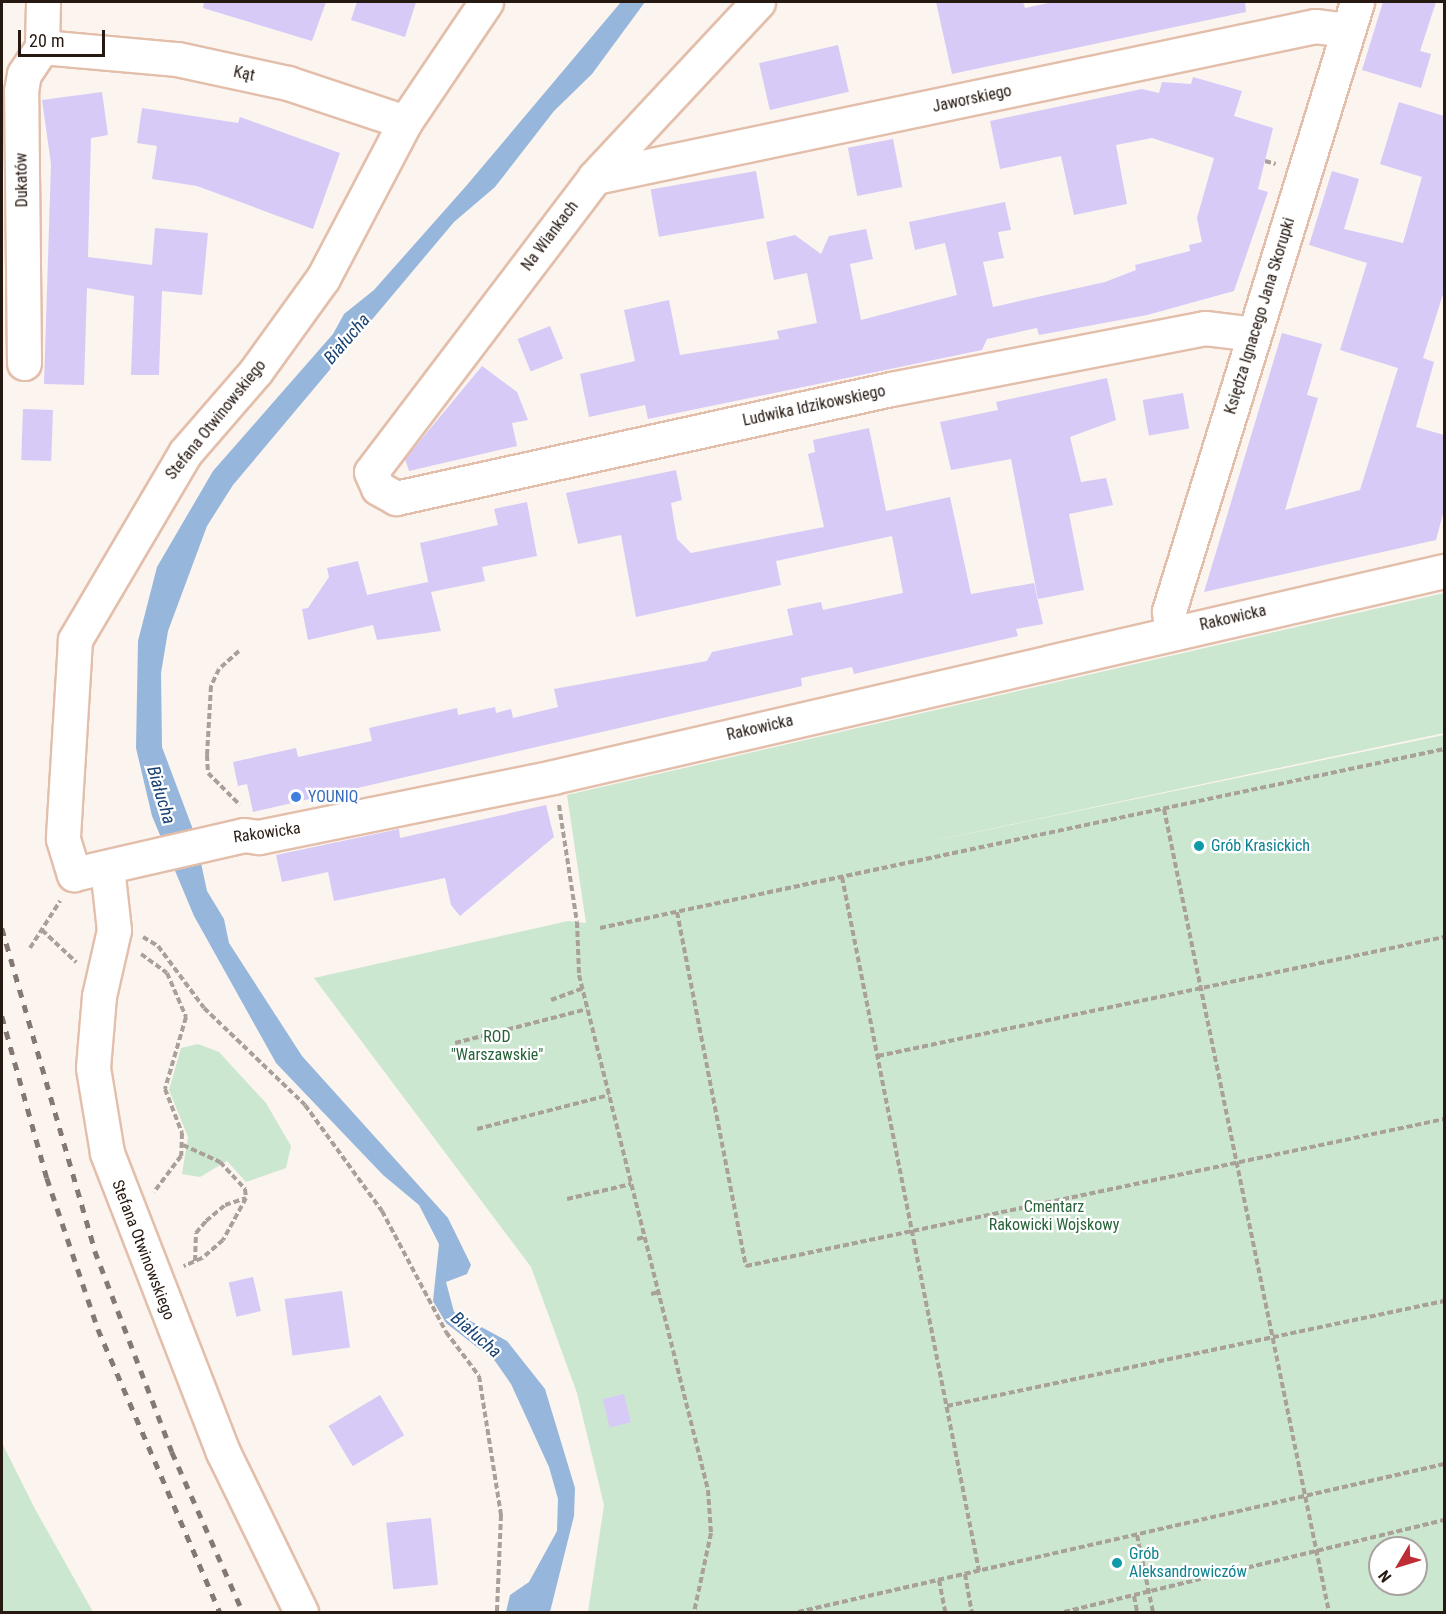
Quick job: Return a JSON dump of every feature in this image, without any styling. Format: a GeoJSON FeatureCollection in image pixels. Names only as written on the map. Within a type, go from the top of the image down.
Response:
{"type":"FeatureCollection","features":[{"type":"Feature","properties":{"kind":"street"},"geometry":{"type":"LineString","coordinates":[[42,47],[43,2]]}},
{"type":"Feature","properties":{"kind":"street","name":"Stefana Otwinowskiego"},"geometry":{"type":"LineString","coordinates":[[74,874],[63,839],[75,640],[185,453],[256,371],[323,278],[405,122],[486,2]]}},
{"type":"Feature","properties":{"kind":"street","name":"Na Wiankach"},"geometry":{"type":"LineString","coordinates":[[378,488],[370,472],[596,177],[758,2]]}},
{"type":"Feature","properties":{"kind":"street","name":"Jaworskiego"},"geometry":{"type":"LineString","coordinates":[[596,177],[1315,26],[1353,16]]}},
{"type":"Feature","properties":{"kind":"street","name":"Księdza Ignacego Jana Skorupki"},"geometry":{"type":"LineString","coordinates":[[1171,632],[1169,611],[1353,16]]}},
{"type":"Feature","properties":{"kind":"street","name":"Kąt"},"geometry":{"type":"LineString","coordinates":[[42,47],[177,59],[288,83],[405,122]]}},
{"type":"Feature","properties":{"kind":"street","name":"Dukatów"},"geometry":{"type":"LineString","coordinates":[[24,363],[21,91],[24,74],[42,47]]}},
{"type":"Feature","properties":{"kind":"street","name":"Ludwika Idzikowskiego"},"geometry":{"type":"LineString","coordinates":[[378,488],[396,498],[891,389],[1205,328],[1254,334]]}},
{"type":"Feature","properties":{"kind":"street","name":"Rakowicka"},"geometry":{"type":"LineString","coordinates":[[74,874],[115,865],[243,821],[259,837],[534,781],[1171,632],[1444,571]]}},
{"type":"Feature","properties":{"kind":"street","name":"Stefana Otwinowskiego"},"geometry":{"type":"LineString","coordinates":[[115,865],[113,930],[99,996],[93,1068],[107,1153],[127,1210],[223,1452],[301,1612]]}},
{"type":"Feature","properties":{"kind":"path"},"geometry":{"type":"LineString","coordinates":[[239,651],[219,669],[211,686],[207,755],[208,773],[243,821]]}},
{"type":"Feature","properties":{"kind":"path"},"geometry":{"type":"LineString","coordinates":[[600,928],[1444,749]]}},
{"type":"Feature","properties":{"kind":"path"},"geometry":{"type":"LineString","coordinates":[[558,801],[582,989],[682,1381],[711,1511],[705,1570],[694,1612]]}},
{"type":"Feature","properties":{"kind":"path"},"geometry":{"type":"LineString","coordinates":[[1164,809],[1309,1496],[1329,1612]]}},
{"type":"Feature","properties":{"kind":"path"},"geometry":{"type":"LineString","coordinates":[[30,948],[74,874]]}},
{"type":"Feature","properties":{"kind":"path"},"geometry":{"type":"LineString","coordinates":[[842,877],[979,1571]]}},
{"type":"Feature","properties":{"kind":"path"},"geometry":{"type":"LineString","coordinates":[[677,912],[746,1266],[914,1234],[1444,1119]]}},
{"type":"Feature","properties":{"kind":"path"},"geometry":{"type":"LineString","coordinates":[[113,930],[157,963],[181,999],[184,1031],[166,1070],[165,1089],[183,1145],[164,1181],[127,1210]]}},
{"type":"Feature","properties":{"kind":"path"},"geometry":{"type":"LineString","coordinates":[[113,930],[158,946],[204,1008],[305,1105],[382,1211],[446,1332],[478,1376],[501,1515],[496,1612]]}},
{"type":"Feature","properties":{"kind":"path"},"geometry":{"type":"LineString","coordinates":[[878,1056],[1444,937]]}},
{"type":"Feature","properties":{"kind":"path"},"geometry":{"type":"LineString","coordinates":[[569,955],[577,956]]}},
{"type":"Feature","properties":{"kind":"path"},"geometry":{"type":"LineString","coordinates":[[551,999],[582,989]]}},
{"type":"Feature","properties":{"kind":"path"},"geometry":{"type":"LineString","coordinates":[[455,1043],[587,1009]]}},
{"type":"Feature","properties":{"kind":"path"},"geometry":{"type":"LineString","coordinates":[[477,1129],[609,1095]]}},
{"type":"Feature","properties":{"kind":"path"},"geometry":{"type":"LineString","coordinates":[[152,1274],[195,1261],[230,1231],[246,1198],[245,1189],[220,1162],[183,1145]]}},
{"type":"Feature","properties":{"kind":"path"},"geometry":{"type":"LineString","coordinates":[[567,1199],[632,1184]]}},
{"type":"Feature","properties":{"kind":"path"},"geometry":{"type":"LineString","coordinates":[[195,1261],[196,1233],[225,1205],[246,1198]]}},
{"type":"Feature","properties":{"kind":"path"},"geometry":{"type":"LineString","coordinates":[[637,1239],[645,1237]]}},
{"type":"Feature","properties":{"kind":"path"},"geometry":{"type":"LineString","coordinates":[[651,1294],[659,1292]]}},
{"type":"Feature","properties":{"kind":"path"},"geometry":{"type":"LineString","coordinates":[[947,1406],[1444,1301]]}},
{"type":"Feature","properties":{"kind":"path"},"geometry":{"type":"LineString","coordinates":[[664,1346],[672,1343]]}},
{"type":"Feature","properties":{"kind":"path"},"geometry":{"type":"LineString","coordinates":[[674,1383],[682,1381]]}},
{"type":"Feature","properties":{"kind":"path"},"geometry":{"type":"LineString","coordinates":[[691,1448],[698,1446]]}},
{"type":"Feature","properties":{"kind":"path"},"geometry":{"type":"LineString","coordinates":[[798,1612],[1444,1464]]}},
{"type":"Feature","properties":{"kind":"path"},"geometry":{"type":"LineString","coordinates":[[705,1512],[711,1511]]}},
{"type":"Feature","properties":{"kind":"path"},"geometry":{"type":"LineString","coordinates":[[1064,1612],[1444,1520]]}},
{"type":"Feature","properties":{"kind":"path"},"geometry":{"type":"LineString","coordinates":[[1137,1536],[1153,1612]]}},
{"type":"Feature","properties":{"kind":"path"},"geometry":{"type":"LineString","coordinates":[[699,1570],[705,1570]]}},
{"type":"Feature","properties":{"kind":"path"},"geometry":{"type":"LineString","coordinates":[[965,1574],[972,1612]]}},
{"type":"Feature","properties":{"kind":"path"},"geometry":{"type":"LineString","coordinates":[[939,1580],[945,1612]]}},
{"type":"Feature","properties":{"kind":"path"},"geometry":{"type":"LineString","coordinates":[[1134,1596],[1137,1612]]}},
{"type":"Feature","properties":{"kind":"green space","name":"Cmentarz Rakowicki Wojskowy"},"geometry":{"type":"Polygon","coordinates":[[[1444,593],[1444,733],[919,844],[1444,735],[1444,1612],[588,1612],[604,1505],[577,1393],[531,1267],[314,978],[568,921],[586,923],[567,795],[1444,593]]]}},
{"type":"Feature","properties":{"kind":"green space"},"geometry":{"type":"Polygon","coordinates":[[[198,1044],[219,1052],[266,1103],[291,1146],[286,1168],[246,1182],[227,1161],[200,1177],[182,1174],[188,1137],[169,1090],[181,1048],[198,1044]]]}},
{"type":"Feature","properties":{"kind":"green space"},"geometry":{"type":"Polygon","coordinates":[[[2,1443],[35,1509],[93,1612],[2,1612],[2,1443]]]}},
{"type":"Feature","properties":{"kind":"water","name":"Białucha"},"geometry":{"type":"Polygon","coordinates":[[[621,2],[645,2],[592,74],[554,111],[495,187],[454,222],[233,485],[207,526],[168,631],[161,673],[162,747],[195,835],[207,891],[224,919],[229,943],[302,1056],[448,1218],[471,1265],[467,1274],[446,1282],[454,1312],[507,1341],[545,1389],[575,1488],[574,1516],[550,1612],[506,1612],[510,1595],[529,1582],[557,1531],[558,1499],[549,1467],[511,1384],[495,1361],[446,1323],[433,1301],[439,1244],[419,1205],[383,1175],[276,1063],[194,916],[152,816],[136,748],[138,641],[157,567],[213,471],[333,334],[344,314],[374,290],[467,185],[621,2]]]}},
{"type":"Feature","properties":{"kind":"building"},"geometry":{"type":"Polygon","coordinates":[[[204,2],[326,2],[312,41],[203,8],[204,2]]]}},
{"type":"Feature","properties":{"kind":"building"},"geometry":{"type":"Polygon","coordinates":[[[357,2],[416,2],[405,37],[351,20],[357,2]]]}},
{"type":"Feature","properties":{"kind":"building"},"geometry":{"type":"Polygon","coordinates":[[[936,2],[1023,2],[1025,8],[1053,2],[1245,2],[1246,12],[952,74],[936,2]]]}},
{"type":"Feature","properties":{"kind":"building"},"geometry":{"type":"Polygon","coordinates":[[[1383,2],[1436,2],[1420,51],[1431,54],[1421,88],[1362,70],[1383,2]]]}},
{"type":"Feature","properties":{"kind":"building"},"geometry":{"type":"Polygon","coordinates":[[[838,45],[849,92],[770,110],[759,63],[838,45]]]}},
{"type":"Feature","properties":{"kind":"building"},"geometry":{"type":"Polygon","coordinates":[[[1193,77],[1242,91],[1234,116],[1273,128],[1258,189],[1268,192],[1234,291],[1147,315],[1039,335],[1037,328],[987,339],[982,350],[648,419],[645,405],[589,417],[580,374],[635,361],[624,310],[669,300],[680,355],[779,339],[777,331],[817,323],[807,273],[774,280],[766,242],[795,235],[821,254],[829,236],[866,229],[873,259],[850,264],[861,320],[957,295],[945,243],[915,250],[909,222],[1005,202],[1011,230],[998,232],[1004,258],[983,262],[993,307],[1105,282],[1136,270],[1135,265],[1190,251],[1189,245],[1202,242],[1197,218],[1214,158],[1152,138],[1116,145],[1127,204],[1074,215],[1061,156],[1000,169],[990,121],[1142,89],[1159,93],[1162,82],[1191,84],[1193,77]]]}},
{"type":"Feature","properties":{"kind":"building"},"geometry":{"type":"Polygon","coordinates":[[[102,92],[108,135],[91,138],[88,257],[152,265],[155,228],[208,233],[202,295],[162,291],[159,375],[131,375],[134,296],[87,288],[84,385],[44,384],[51,164],[42,100],[102,92]]]}},
{"type":"Feature","properties":{"kind":"building"},"geometry":{"type":"Polygon","coordinates":[[[1399,102],[1444,116],[1444,291],[1423,358],[1434,362],[1416,427],[1444,435],[1444,510],[1436,540],[1204,592],[1282,333],[1322,344],[1307,395],[1318,398],[1285,510],[1360,490],[1398,368],[1340,350],[1367,263],[1309,245],[1332,171],[1359,179],[1344,229],[1403,243],[1422,177],[1380,164],[1399,102]]]}},
{"type":"Feature","properties":{"kind":"building"},"geometry":{"type":"Polygon","coordinates":[[[142,108],[238,123],[240,117],[340,153],[313,229],[197,186],[152,179],[157,146],[137,143],[142,108]]]}},
{"type":"Feature","properties":{"kind":"building"},"geometry":{"type":"Polygon","coordinates":[[[893,139],[902,187],[857,196],[848,148],[893,139]]]}},
{"type":"Feature","properties":{"kind":"building"},"geometry":{"type":"Polygon","coordinates":[[[756,171],[764,218],[659,237],[651,190],[756,171]]]}},
{"type":"Feature","properties":{"kind":"building"},"geometry":{"type":"Polygon","coordinates":[[[550,326],[563,358],[531,372],[518,339],[550,326]]]}},
{"type":"Feature","properties":{"kind":"building"},"geometry":{"type":"Polygon","coordinates":[[[482,366],[517,392],[528,420],[512,423],[517,446],[409,471],[405,459],[482,366]]]}},
{"type":"Feature","properties":{"kind":"building"},"geometry":{"type":"Polygon","coordinates":[[[1107,378],[1116,420],[1070,437],[1081,482],[1106,478],[1113,505],[1069,514],[1084,590],[1038,599],[1011,459],[951,470],[940,422],[998,410],[996,402],[1107,378]]]}},
{"type":"Feature","properties":{"kind":"building"},"geometry":{"type":"Polygon","coordinates":[[[1183,393],[1189,428],[1149,436],[1143,400],[1183,393]]]}},
{"type":"Feature","properties":{"kind":"building"},"geometry":{"type":"Polygon","coordinates":[[[23,409],[53,410],[51,461],[21,460],[23,409]]]}},
{"type":"Feature","properties":{"kind":"building"},"geometry":{"type":"Polygon","coordinates":[[[869,428],[886,511],[950,497],[971,594],[1034,583],[1043,624],[1016,629],[1018,636],[854,674],[852,667],[801,678],[802,686],[253,812],[247,784],[238,786],[233,762],[296,748],[298,757],[372,741],[369,728],[457,708],[458,715],[495,707],[496,713],[511,709],[513,718],[558,707],[554,689],[707,661],[712,652],[793,635],[787,609],[821,602],[823,610],[903,593],[892,536],[776,561],[781,585],[636,617],[621,535],[578,544],[566,493],[676,470],[682,500],[671,503],[677,539],[691,553],[824,527],[808,454],[815,452],[813,440],[869,428]]]}},
{"type":"Feature","properties":{"kind":"building"},"geometry":{"type":"Polygon","coordinates":[[[527,502],[537,556],[482,567],[485,581],[431,592],[441,631],[377,640],[373,625],[308,640],[302,609],[308,608],[329,577],[327,568],[358,561],[367,595],[428,582],[430,590],[420,543],[498,525],[494,509],[527,502]]]}},
{"type":"Feature","properties":{"kind":"building"},"geometry":{"type":"Polygon","coordinates":[[[546,805],[554,837],[460,916],[451,905],[445,878],[334,901],[328,872],[282,882],[276,855],[399,829],[400,838],[546,805]]]}},
{"type":"Feature","properties":{"kind":"building"},"geometry":{"type":"Polygon","coordinates":[[[253,1277],[261,1311],[237,1317],[229,1283],[253,1277]]]}},
{"type":"Feature","properties":{"kind":"building"},"geometry":{"type":"Polygon","coordinates":[[[342,1291],[350,1347],[292,1356],[285,1299],[342,1291]]]}},
{"type":"Feature","properties":{"kind":"building"},"geometry":{"type":"Polygon","coordinates":[[[624,1394],[631,1422],[610,1427],[603,1399],[624,1394]]]}},
{"type":"Feature","properties":{"kind":"building"},"geometry":{"type":"Polygon","coordinates":[[[380,1395],[404,1435],[353,1466],[329,1426],[380,1395]]]}},
{"type":"Feature","properties":{"kind":"building"},"geometry":{"type":"Polygon","coordinates":[[[431,1518],[438,1585],[393,1589],[386,1523],[431,1518]]]}},
{"type":"Feature","properties":{"kind":"railway"},"geometry":{"type":"LineString","coordinates":[[2,928],[95,1251],[172,1452],[243,1612]]}},
{"type":"Feature","properties":{"kind":"railway"},"geometry":{"type":"LineString","coordinates":[[2,1016],[47,1178],[98,1329],[220,1612]]}},
{"type":"Feature","properties":{"kind":"place","name":"YOUNIQ"},"geometry":{"type":"Point","coordinates":[296,797]}},
{"type":"Feature","properties":{"kind":"place","name":"Grób Krasickich"},"geometry":{"type":"Point","coordinates":[1199,846]}},
{"type":"Feature","properties":{"kind":"place","name":"Grób Aleksandrowiczów"},"geometry":{"type":"Point","coordinates":[1117,1563]}},
{"type":"Feature","properties":{"kind":"park label","name":"ROD \"Warszawskie\""},"geometry":{"type":"Point","coordinates":[497,1046]}}]}
